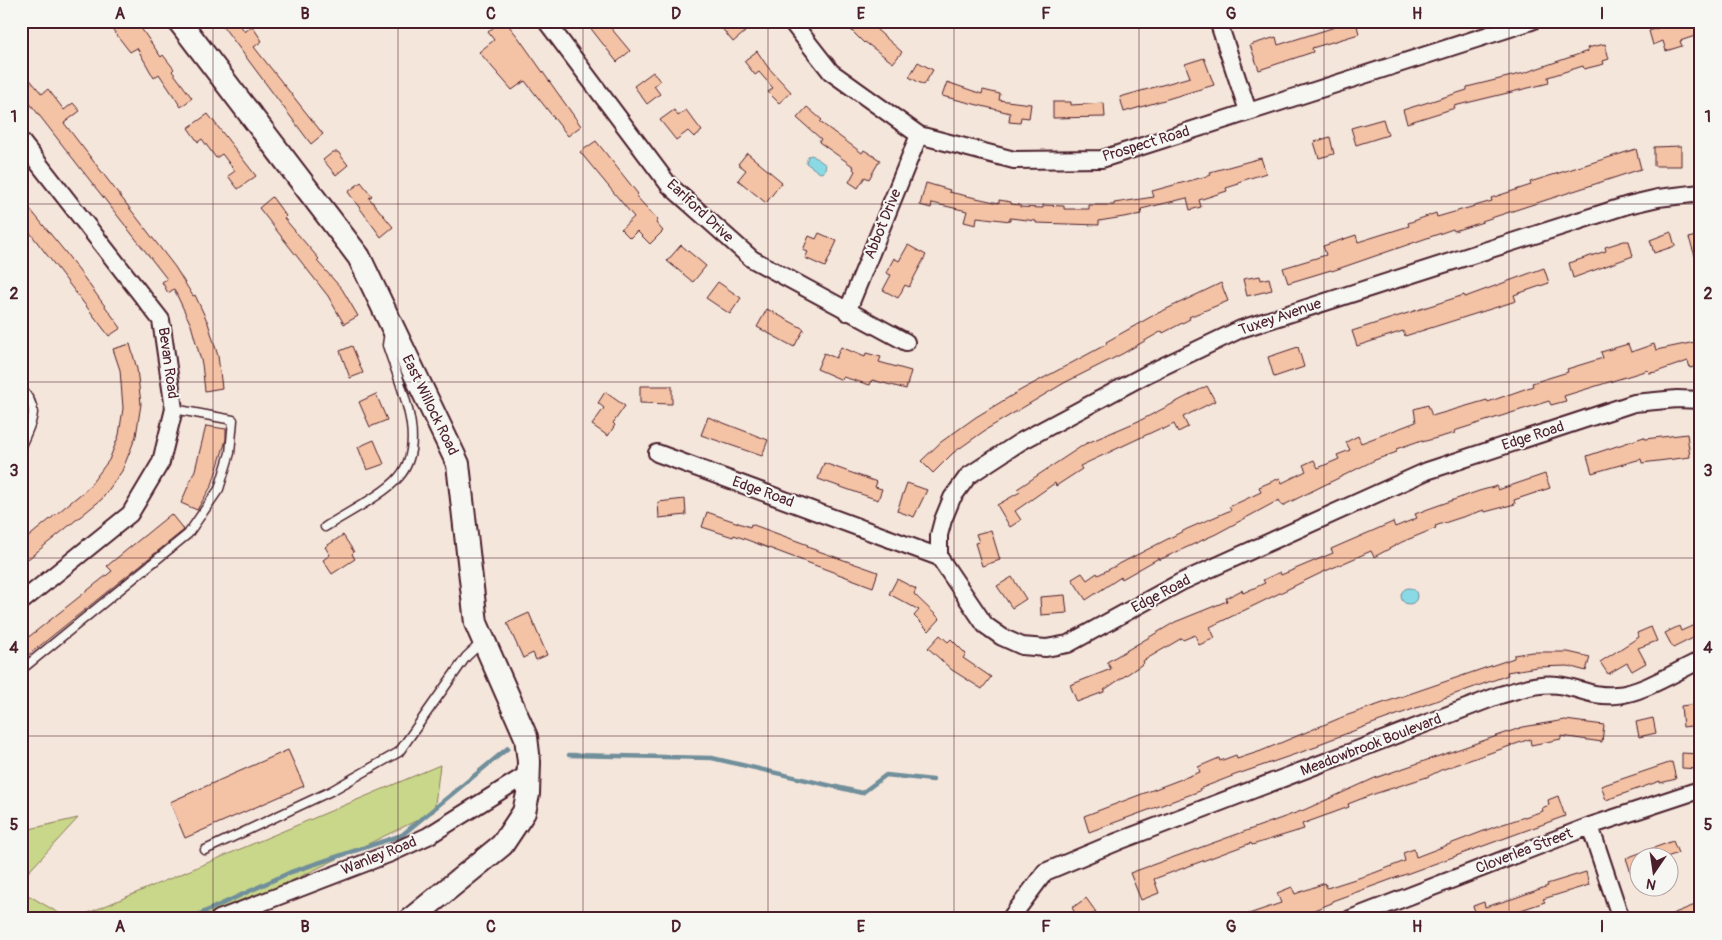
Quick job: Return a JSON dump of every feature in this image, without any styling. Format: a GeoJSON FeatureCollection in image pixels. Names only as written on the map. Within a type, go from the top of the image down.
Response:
{"type":"FeatureCollection","features":[{"type":"Feature","properties":{"kind":"street","name":"East Willock Road"},"geometry":{"type":"LineString","coordinates":[[178,21],[359,257],[458,464],[476,623],[526,737],[529,773],[528,794],[524,812],[502,845],[411,919]]}},
{"type":"Feature","properties":{"kind":"street","name":"Earlford Drive"},"geometry":{"type":"LineString","coordinates":[[546,21],[670,185],[752,259],[847,312],[906,342]]}},
{"type":"Feature","properties":{"kind":"street","name":"Prospect Road"},"geometry":{"type":"LineString","coordinates":[[791,21],[831,72],[919,135],[1014,160],[1102,159],[1532,21]]}},
{"type":"Feature","properties":{"kind":"street"},"geometry":{"type":"LineString","coordinates":[[1218,21],[1248,112]]}},
{"type":"Feature","properties":{"kind":"street","name":"Abbot Drive"},"geometry":{"type":"LineString","coordinates":[[847,312],[919,135]]}},
{"type":"Feature","properties":{"kind":"street","name":"Bevan Road"},"geometry":{"type":"LineString","coordinates":[[21,141],[161,320],[174,409],[161,462],[130,514],[21,602]]}},
{"type":"Feature","properties":{"kind":"street","name":"Tuxey Avenue"},"geometry":{"type":"LineString","coordinates":[[939,557],[939,535],[943,520],[952,498],[968,476],[1020,442],[1149,373],[1224,337],[1240,330],[1560,226],[1658,198],[1701,193]]}},
{"type":"Feature","properties":{"kind":"street","name":"Edge Road"},"geometry":{"type":"LineString","coordinates":[[657,452],[939,557],[985,625],[1002,637],[1022,646],[1046,648],[1068,644],[1181,582],[1427,471],[1634,402],[1677,399],[1701,400]]}},
{"type":"Feature","properties":{"kind":"street","name":"Meadowbrook Boulevard"},"geometry":{"type":"LineString","coordinates":[[1010,919],[1045,872],[1119,841],[1500,695],[1548,684],[1565,686],[1584,694],[1619,695],[1638,690],[1701,660]]}},
{"type":"Feature","properties":{"kind":"street","name":"Wanley Road"},"geometry":{"type":"LineString","coordinates":[[219,919],[413,843],[529,773]]}},
{"type":"Feature","properties":{"kind":"street","name":"Cloverlea Street"},"geometry":{"type":"LineString","coordinates":[[1350,919],[1590,826],[1693,792],[1701,792]]}},
{"type":"Feature","properties":{"kind":"street"},"geometry":{"type":"LineString","coordinates":[[1590,826],[1622,919]]}},
{"type":"Feature","properties":{"kind":"lane"},"geometry":{"type":"LineString","coordinates":[[325,527],[398,478],[408,462],[412,443],[412,427],[387,345],[387,336],[392,325]]}},
{"type":"Feature","properties":{"kind":"lane"},"geometry":{"type":"LineString","coordinates":[[21,389],[32,400],[34,414],[21,446]]}},
{"type":"Feature","properties":{"kind":"lane"},"geometry":{"type":"LineString","coordinates":[[21,670],[188,534],[219,489],[230,453],[233,420],[174,409]]}},
{"type":"Feature","properties":{"kind":"lane"},"geometry":{"type":"LineString","coordinates":[[205,850],[332,791],[399,752],[466,657],[484,641]]}},
{"type":"Feature","properties":{"kind":"green space"},"geometry":{"type":"Polygon","coordinates":[[[440,765],[434,812],[213,919],[74,919],[440,765]]]}},
{"type":"Feature","properties":{"kind":"green space"},"geometry":{"type":"Polygon","coordinates":[[[78,818],[21,880],[21,831],[78,818]]]}},
{"type":"Feature","properties":{"kind":"green space"},"geometry":{"type":"Polygon","coordinates":[[[21,891],[69,919],[21,919],[21,891]]]}},
{"type":"Feature","properties":{"kind":"water"},"geometry":{"type":"Polygon","coordinates":[[[812,155],[826,165],[824,172],[820,173],[806,163],[808,156],[812,155]]]}},
{"type":"Feature","properties":{"kind":"water"},"geometry":{"type":"Polygon","coordinates":[[[1409,588],[1417,596],[1409,604],[1401,596],[1409,588]]]}},
{"type":"Feature","properties":{"kind":"building"},"geometry":{"type":"Polygon","coordinates":[[[106,21],[136,21],[161,57],[163,55],[174,69],[172,71],[192,98],[181,107],[159,74],[154,78],[137,48],[130,52],[106,21]]]}},
{"type":"Feature","properties":{"kind":"building"},"geometry":{"type":"Polygon","coordinates":[[[219,21],[237,21],[245,32],[252,26],[262,41],[254,47],[323,134],[311,144],[219,21]]]}},
{"type":"Feature","properties":{"kind":"building"},"geometry":{"type":"Polygon","coordinates":[[[501,21],[505,21],[518,37],[581,126],[568,136],[525,81],[512,90],[479,52],[494,40],[488,32],[501,21]]]}},
{"type":"Feature","properties":{"kind":"building"},"geometry":{"type":"Polygon","coordinates":[[[585,21],[605,21],[630,51],[617,62],[585,21]]]}},
{"type":"Feature","properties":{"kind":"building"},"geometry":{"type":"Polygon","coordinates":[[[716,21],[737,21],[745,32],[733,42],[716,21]]]}},
{"type":"Feature","properties":{"kind":"building"},"geometry":{"type":"Polygon","coordinates":[[[858,21],[867,21],[902,52],[893,63],[864,43],[850,29],[858,21]]]}},
{"type":"Feature","properties":{"kind":"building"},"geometry":{"type":"Polygon","coordinates":[[[1356,21],[1359,34],[1312,48],[1313,52],[1259,70],[1250,45],[1276,37],[1278,45],[1335,27],[1334,23],[1356,21]]]}},
{"type":"Feature","properties":{"kind":"building"},"geometry":{"type":"Polygon","coordinates":[[[1679,21],[1701,21],[1701,34],[1680,41],[1682,46],[1666,51],[1663,41],[1653,45],[1649,31],[1679,21]]]}},
{"type":"Feature","properties":{"kind":"building"},"geometry":{"type":"Polygon","coordinates":[[[1605,44],[1609,59],[1603,61],[1604,64],[1584,69],[1583,66],[1548,77],[1549,83],[1454,106],[1455,108],[1407,123],[1403,110],[1467,90],[1467,87],[1524,73],[1588,51],[1587,48],[1605,44]]]}},
{"type":"Feature","properties":{"kind":"building"},"geometry":{"type":"Polygon","coordinates":[[[757,51],[767,66],[791,92],[779,103],[768,92],[773,88],[759,72],[755,75],[744,61],[757,51]]]}},
{"type":"Feature","properties":{"kind":"building"},"geometry":{"type":"Polygon","coordinates":[[[1204,58],[1214,85],[1124,112],[1120,97],[1190,77],[1185,64],[1204,58]]]}},
{"type":"Feature","properties":{"kind":"building"},"geometry":{"type":"Polygon","coordinates":[[[918,62],[933,70],[924,85],[909,77],[918,62]]]}},
{"type":"Feature","properties":{"kind":"building"},"geometry":{"type":"Polygon","coordinates":[[[21,69],[42,94],[48,89],[64,110],[73,103],[80,111],[64,123],[175,267],[193,296],[195,295],[208,323],[218,356],[222,388],[205,391],[202,364],[191,325],[174,289],[168,293],[162,282],[167,279],[21,92],[21,69]]]}},
{"type":"Feature","properties":{"kind":"building"},"geometry":{"type":"Polygon","coordinates":[[[653,72],[660,81],[654,86],[660,94],[647,104],[634,86],[653,72]]]}},
{"type":"Feature","properties":{"kind":"building"},"geometry":{"type":"Polygon","coordinates":[[[947,82],[982,94],[983,90],[1000,94],[999,100],[1031,104],[1029,118],[1021,117],[1020,123],[1009,122],[1010,113],[942,96],[947,82]]]}},
{"type":"Feature","properties":{"kind":"building"},"geometry":{"type":"Polygon","coordinates":[[[1053,102],[1071,102],[1071,105],[1104,103],[1105,117],[1053,118],[1053,102]]]}},
{"type":"Feature","properties":{"kind":"building"},"geometry":{"type":"Polygon","coordinates":[[[807,107],[822,120],[820,122],[862,153],[864,150],[880,160],[869,179],[865,177],[858,188],[849,182],[855,171],[854,167],[819,142],[821,139],[797,118],[807,107]]]}},
{"type":"Feature","properties":{"kind":"building"},"geometry":{"type":"Polygon","coordinates":[[[674,110],[678,116],[686,110],[702,131],[694,137],[688,131],[676,140],[660,120],[674,110]]]}},
{"type":"Feature","properties":{"kind":"building"},"geometry":{"type":"Polygon","coordinates":[[[208,114],[256,176],[238,189],[228,176],[235,171],[222,154],[216,158],[202,139],[198,142],[188,128],[208,114]]]}},
{"type":"Feature","properties":{"kind":"building"},"geometry":{"type":"Polygon","coordinates":[[[1383,119],[1388,135],[1356,145],[1351,128],[1383,119]]]}},
{"type":"Feature","properties":{"kind":"building"},"geometry":{"type":"Polygon","coordinates":[[[1330,137],[1334,154],[1319,158],[1314,142],[1330,137]]]}},
{"type":"Feature","properties":{"kind":"building"},"geometry":{"type":"Polygon","coordinates":[[[596,141],[638,194],[636,196],[658,220],[656,223],[663,231],[650,244],[637,231],[630,238],[621,229],[634,217],[580,152],[596,141]]]}},
{"type":"Feature","properties":{"kind":"building"},"geometry":{"type":"Polygon","coordinates":[[[1681,146],[1681,166],[1654,166],[1654,147],[1681,146]]]}},
{"type":"Feature","properties":{"kind":"building"},"geometry":{"type":"Polygon","coordinates":[[[1636,149],[1641,169],[1483,222],[1454,231],[1453,229],[1332,271],[1288,283],[1283,268],[1326,255],[1323,246],[1356,235],[1358,242],[1409,226],[1408,223],[1436,213],[1437,217],[1492,201],[1491,198],[1531,185],[1530,182],[1636,149]]]}},
{"type":"Feature","properties":{"kind":"building"},"geometry":{"type":"Polygon","coordinates":[[[333,152],[338,152],[348,165],[336,175],[323,160],[333,152]]]}},
{"type":"Feature","properties":{"kind":"building"},"geometry":{"type":"Polygon","coordinates":[[[747,153],[782,182],[766,203],[738,180],[746,170],[738,164],[747,153]]]}},
{"type":"Feature","properties":{"kind":"building"},"geometry":{"type":"Polygon","coordinates":[[[1261,158],[1266,173],[1238,182],[1239,184],[1226,188],[1227,191],[1199,200],[1201,207],[1190,210],[1187,198],[1141,209],[1142,214],[1099,221],[1099,225],[1036,223],[1036,221],[1010,218],[1010,221],[977,217],[976,225],[964,222],[967,211],[932,203],[931,208],[920,205],[926,183],[950,190],[949,192],[999,203],[999,200],[1011,202],[1011,204],[1020,205],[1020,207],[1043,208],[1043,205],[1064,206],[1064,209],[1089,209],[1089,205],[1114,205],[1114,203],[1154,197],[1152,191],[1211,175],[1210,172],[1261,158]]]}},
{"type":"Feature","properties":{"kind":"building"},"geometry":{"type":"Polygon","coordinates":[[[361,182],[372,196],[369,198],[393,227],[381,237],[348,192],[361,182]]]}},
{"type":"Feature","properties":{"kind":"building"},"geometry":{"type":"Polygon","coordinates":[[[272,197],[286,216],[284,218],[319,259],[317,261],[342,289],[358,316],[344,324],[328,296],[259,208],[272,197]]]}},
{"type":"Feature","properties":{"kind":"building"},"geometry":{"type":"Polygon","coordinates":[[[21,198],[66,253],[121,328],[109,336],[21,221],[21,198]]]}},
{"type":"Feature","properties":{"kind":"building"},"geometry":{"type":"Polygon","coordinates":[[[1671,232],[1675,246],[1654,253],[1650,240],[1671,232]]]}},
{"type":"Feature","properties":{"kind":"building"},"geometry":{"type":"Polygon","coordinates":[[[819,233],[837,241],[825,267],[805,258],[808,252],[803,250],[809,236],[816,239],[819,233]]]}},
{"type":"Feature","properties":{"kind":"building"},"geometry":{"type":"Polygon","coordinates":[[[1701,234],[1701,267],[1699,268],[1689,238],[1701,234]]]}},
{"type":"Feature","properties":{"kind":"building"},"geometry":{"type":"Polygon","coordinates":[[[1629,241],[1633,256],[1573,278],[1569,263],[1606,251],[1605,247],[1629,241]]]}},
{"type":"Feature","properties":{"kind":"building"},"geometry":{"type":"Polygon","coordinates":[[[681,245],[706,266],[693,282],[667,261],[681,245]]]}},
{"type":"Feature","properties":{"kind":"building"},"geometry":{"type":"Polygon","coordinates":[[[908,245],[926,255],[909,287],[905,285],[898,298],[883,290],[891,275],[886,273],[894,258],[899,261],[908,245]]]}},
{"type":"Feature","properties":{"kind":"building"},"geometry":{"type":"Polygon","coordinates":[[[1544,268],[1549,283],[1514,295],[1516,301],[1405,336],[1403,331],[1357,346],[1352,331],[1464,295],[1465,297],[1544,268]]]}},
{"type":"Feature","properties":{"kind":"building"},"geometry":{"type":"Polygon","coordinates":[[[1260,276],[1261,280],[1269,278],[1272,290],[1247,296],[1243,279],[1260,276]]]}},
{"type":"Feature","properties":{"kind":"building"},"geometry":{"type":"Polygon","coordinates":[[[718,282],[741,298],[730,314],[706,298],[718,282]]]}},
{"type":"Feature","properties":{"kind":"building"},"geometry":{"type":"Polygon","coordinates":[[[1221,283],[1228,301],[1189,317],[1190,319],[1163,333],[1162,331],[1122,354],[1064,383],[987,429],[953,453],[933,473],[921,461],[941,442],[976,417],[1021,390],[1107,344],[1106,342],[1154,315],[1221,283]]]}},
{"type":"Feature","properties":{"kind":"building"},"geometry":{"type":"Polygon","coordinates":[[[767,309],[804,329],[794,347],[757,327],[767,309]]]}},
{"type":"Feature","properties":{"kind":"building"},"geometry":{"type":"Polygon","coordinates":[[[1695,342],[1696,347],[1701,346],[1701,365],[1690,368],[1688,361],[1656,372],[1649,373],[1648,370],[1564,396],[1566,401],[1551,405],[1549,401],[1454,431],[1455,433],[1422,442],[1422,440],[1396,449],[1397,452],[1375,460],[1282,506],[1279,500],[1216,534],[1159,560],[1159,558],[1122,579],[1121,577],[1086,600],[1072,579],[1082,573],[1087,580],[1097,573],[1098,575],[1187,529],[1231,510],[1229,507],[1261,492],[1259,487],[1280,478],[1282,483],[1306,471],[1303,465],[1314,460],[1318,468],[1339,459],[1337,455],[1350,450],[1346,442],[1358,436],[1361,443],[1416,422],[1414,409],[1428,405],[1432,416],[1487,400],[1488,402],[1533,386],[1532,383],[1568,372],[1567,369],[1603,358],[1601,352],[1628,344],[1631,352],[1654,344],[1656,350],[1695,342]]]}},
{"type":"Feature","properties":{"kind":"building"},"geometry":{"type":"Polygon","coordinates":[[[130,344],[137,369],[141,404],[136,436],[122,471],[102,499],[28,559],[21,551],[21,543],[88,488],[109,460],[119,435],[123,408],[120,370],[113,349],[130,344]]]}},
{"type":"Feature","properties":{"kind":"building"},"geometry":{"type":"Polygon","coordinates":[[[352,346],[363,373],[350,378],[340,351],[352,346]]]}},
{"type":"Feature","properties":{"kind":"building"},"geometry":{"type":"Polygon","coordinates":[[[841,347],[865,357],[866,353],[881,357],[879,362],[911,371],[906,389],[872,380],[870,385],[843,377],[842,380],[817,369],[824,353],[836,358],[841,347]]]}},
{"type":"Feature","properties":{"kind":"building"},"geometry":{"type":"Polygon","coordinates":[[[1298,347],[1304,367],[1274,377],[1268,357],[1298,347]]]}},
{"type":"Feature","properties":{"kind":"building"},"geometry":{"type":"Polygon","coordinates":[[[640,386],[672,386],[672,404],[640,403],[640,386]]]}},
{"type":"Feature","properties":{"kind":"building"},"geometry":{"type":"Polygon","coordinates":[[[1207,386],[1215,401],[1183,417],[1188,427],[1178,432],[1174,424],[1162,430],[1161,428],[1080,466],[1082,469],[1056,486],[1055,483],[1015,511],[1021,520],[1010,527],[997,505],[1020,492],[1017,489],[1085,444],[1143,419],[1207,386]]]}},
{"type":"Feature","properties":{"kind":"building"},"geometry":{"type":"Polygon","coordinates":[[[605,392],[625,406],[613,423],[615,425],[608,436],[592,425],[604,408],[598,403],[605,392]]]}},
{"type":"Feature","properties":{"kind":"building"},"geometry":{"type":"Polygon","coordinates":[[[376,394],[387,420],[370,427],[359,402],[376,394]]]}},
{"type":"Feature","properties":{"kind":"building"},"geometry":{"type":"Polygon","coordinates":[[[708,417],[768,440],[762,456],[701,435],[708,417]]]}},
{"type":"Feature","properties":{"kind":"building"},"geometry":{"type":"Polygon","coordinates":[[[206,426],[226,429],[226,440],[212,485],[197,510],[181,503],[195,470],[206,426]]]}},
{"type":"Feature","properties":{"kind":"building"},"geometry":{"type":"Polygon","coordinates":[[[1687,434],[1690,457],[1642,463],[1641,459],[1592,473],[1587,456],[1644,437],[1645,439],[1687,434]]]}},
{"type":"Feature","properties":{"kind":"building"},"geometry":{"type":"Polygon","coordinates":[[[374,440],[384,464],[367,470],[358,447],[374,440]]]}},
{"type":"Feature","properties":{"kind":"building"},"geometry":{"type":"Polygon","coordinates":[[[824,463],[877,482],[875,487],[882,489],[878,500],[818,479],[824,463]]]}},
{"type":"Feature","properties":{"kind":"building"},"geometry":{"type":"Polygon","coordinates":[[[1545,474],[1550,488],[1514,500],[1515,504],[1485,512],[1484,510],[1435,526],[1436,528],[1402,542],[1374,557],[1371,551],[1321,573],[1210,627],[1215,638],[1199,645],[1195,635],[1183,640],[1182,638],[1143,661],[1144,663],[1104,690],[1104,692],[1077,702],[1070,685],[1111,669],[1107,662],[1175,622],[1227,601],[1226,598],[1242,590],[1243,593],[1265,583],[1263,580],[1280,572],[1281,575],[1333,553],[1331,549],[1393,522],[1395,527],[1417,518],[1415,514],[1428,509],[1479,491],[1497,486],[1498,490],[1545,474]]]}},
{"type":"Feature","properties":{"kind":"building"},"geometry":{"type":"Polygon","coordinates":[[[907,483],[927,490],[914,517],[897,511],[907,483]]]}},
{"type":"Feature","properties":{"kind":"building"},"geometry":{"type":"Polygon","coordinates":[[[685,499],[686,515],[659,518],[658,502],[685,499]]]}},
{"type":"Feature","properties":{"kind":"building"},"geometry":{"type":"Polygon","coordinates":[[[707,512],[750,527],[751,524],[808,545],[807,547],[878,572],[873,587],[734,535],[733,537],[702,527],[707,512]]]}},
{"type":"Feature","properties":{"kind":"building"},"geometry":{"type":"Polygon","coordinates":[[[171,514],[184,530],[21,661],[21,643],[112,571],[107,566],[171,514]]]}},
{"type":"Feature","properties":{"kind":"building"},"geometry":{"type":"Polygon","coordinates":[[[991,530],[1000,560],[982,566],[975,543],[979,542],[976,534],[991,530]]]}},
{"type":"Feature","properties":{"kind":"building"},"geometry":{"type":"Polygon","coordinates":[[[343,535],[354,552],[352,554],[355,559],[332,574],[323,560],[330,555],[325,547],[343,535]]]}},
{"type":"Feature","properties":{"kind":"building"},"geometry":{"type":"Polygon","coordinates":[[[1012,577],[1026,599],[1012,608],[997,586],[1012,577]]]}},
{"type":"Feature","properties":{"kind":"building"},"geometry":{"type":"Polygon","coordinates":[[[897,579],[916,589],[914,594],[940,619],[929,631],[914,616],[919,610],[889,594],[897,579]]]}},
{"type":"Feature","properties":{"kind":"building"},"geometry":{"type":"Polygon","coordinates":[[[1065,595],[1067,613],[1041,615],[1040,597],[1065,595]]]}},
{"type":"Feature","properties":{"kind":"building"},"geometry":{"type":"Polygon","coordinates":[[[529,613],[547,655],[536,660],[533,653],[523,658],[507,623],[529,613]]]}},
{"type":"Feature","properties":{"kind":"building"},"geometry":{"type":"Polygon","coordinates":[[[1701,622],[1701,634],[1673,648],[1665,633],[1679,626],[1681,631],[1701,622]]]}},
{"type":"Feature","properties":{"kind":"building"},"geometry":{"type":"Polygon","coordinates":[[[1651,627],[1657,641],[1638,648],[1646,663],[1632,671],[1627,663],[1608,674],[1600,662],[1639,637],[1637,633],[1651,627]]]}},
{"type":"Feature","properties":{"kind":"building"},"geometry":{"type":"Polygon","coordinates":[[[940,635],[948,642],[951,639],[966,654],[963,658],[991,677],[982,689],[952,670],[928,648],[940,635]]]}},
{"type":"Feature","properties":{"kind":"building"},"geometry":{"type":"Polygon","coordinates":[[[1532,652],[1568,652],[1590,657],[1586,671],[1568,666],[1537,667],[1507,672],[1508,675],[1369,725],[1319,744],[1319,746],[1235,775],[1199,789],[1200,791],[1089,832],[1084,816],[1200,772],[1198,767],[1219,758],[1220,761],[1236,755],[1237,759],[1261,751],[1345,716],[1514,658],[1514,655],[1532,652]]]}},
{"type":"Feature","properties":{"kind":"building"},"geometry":{"type":"Polygon","coordinates":[[[1696,704],[1698,725],[1683,727],[1681,706],[1696,704]]]}},
{"type":"Feature","properties":{"kind":"building"},"geometry":{"type":"Polygon","coordinates":[[[1653,718],[1656,733],[1639,737],[1636,722],[1653,718]]]}},
{"type":"Feature","properties":{"kind":"building"},"geometry":{"type":"Polygon","coordinates":[[[1565,720],[1604,725],[1602,742],[1561,736],[1561,739],[1531,745],[1530,739],[1348,804],[1349,807],[1302,824],[1304,829],[1252,845],[1251,843],[1154,879],[1159,893],[1141,900],[1130,873],[1304,810],[1375,778],[1523,727],[1565,720]]]}},
{"type":"Feature","properties":{"kind":"building"},"geometry":{"type":"Polygon","coordinates":[[[288,750],[304,786],[185,838],[170,802],[288,750]]]}},
{"type":"Feature","properties":{"kind":"building"},"geometry":{"type":"Polygon","coordinates":[[[1682,753],[1699,754],[1698,769],[1682,768],[1682,753]]]}},
{"type":"Feature","properties":{"kind":"building"},"geometry":{"type":"Polygon","coordinates":[[[1672,762],[1676,779],[1660,783],[1660,781],[1606,800],[1601,786],[1672,762]]]}},
{"type":"Feature","properties":{"kind":"building"},"geometry":{"type":"Polygon","coordinates":[[[1558,796],[1565,816],[1332,901],[1332,903],[1291,919],[1240,919],[1240,917],[1281,903],[1277,893],[1292,887],[1295,894],[1325,883],[1327,888],[1374,873],[1405,861],[1403,853],[1414,849],[1416,857],[1497,826],[1543,811],[1542,808],[1549,805],[1548,800],[1558,796]]]}},
{"type":"Feature","properties":{"kind":"building"},"geometry":{"type":"Polygon","coordinates":[[[1673,841],[1676,848],[1654,848],[1673,841]]]}},
{"type":"Feature","properties":{"kind":"building"},"geometry":{"type":"Polygon","coordinates":[[[1630,857],[1630,870],[1626,858],[1630,857]]]}},
{"type":"Feature","properties":{"kind":"building"},"geometry":{"type":"Polygon","coordinates":[[[1586,872],[1589,885],[1543,899],[1545,902],[1494,919],[1478,919],[1473,906],[1484,902],[1485,907],[1515,898],[1548,886],[1547,884],[1586,872]]]}},
{"type":"Feature","properties":{"kind":"building"},"geometry":{"type":"Polygon","coordinates":[[[1086,898],[1096,912],[1086,919],[1079,919],[1072,908],[1086,898]]]}},
{"type":"Feature","properties":{"kind":"building"},"geometry":{"type":"Polygon","coordinates":[[[1695,905],[1701,919],[1662,919],[1662,918],[1695,905]]]}},
{"type":"Feature","properties":{"kind":"waterway"},"geometry":{"type":"LineString","coordinates":[[189,919],[291,872],[402,835],[508,748]]}},
{"type":"Feature","properties":{"kind":"waterway"},"geometry":{"type":"LineString","coordinates":[[569,755],[712,758],[862,793],[886,775],[933,780]]}}]}
